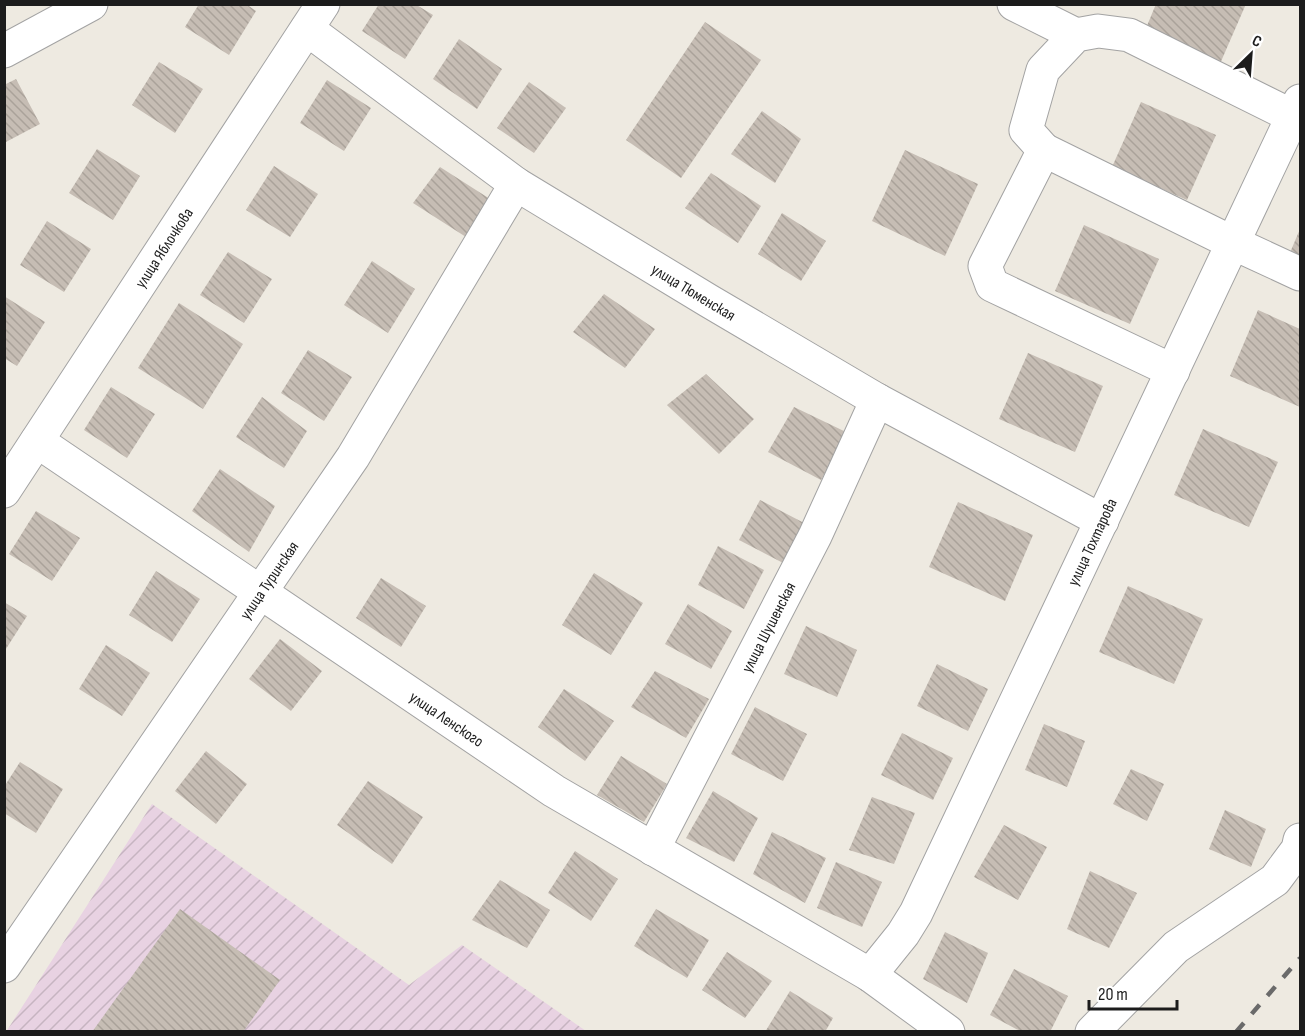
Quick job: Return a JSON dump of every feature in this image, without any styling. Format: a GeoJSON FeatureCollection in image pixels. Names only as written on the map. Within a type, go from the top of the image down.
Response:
{"type":"FeatureCollection","features":[{"type":"Feature","properties":{"kind":"street"},"geometry":{"type":"LineString","coordinates":[[4,51],[91,4]]}},
{"type":"Feature","properties":{"kind":"street"},"geometry":{"type":"LineString","coordinates":[[1014,4],[1076,35]]}},
{"type":"Feature","properties":{"kind":"street","name":"улица Тюменская"},"geometry":{"type":"LineString","coordinates":[[315,17],[516,184],[877,400],[1102,521]]}},
{"type":"Feature","properties":{"kind":"street","name":"улица Яблочкова"},"geometry":{"type":"LineString","coordinates":[[4,491],[315,17]]}},
{"type":"Feature","properties":{"kind":"street"},"geometry":{"type":"LineString","coordinates":[[1298,112],[1129,35],[1098,31],[1076,35],[1042,69],[1026,130],[1044,150],[1300,274]]}},
{"type":"Feature","properties":{"kind":"street","name":"улица Тохтарова"},"geometry":{"type":"LineString","coordinates":[[870,975],[903,934],[916,913],[1233,243],[1298,112]]}},
{"type":"Feature","properties":{"kind":"street"},"geometry":{"type":"LineString","coordinates":[[1044,150],[985,266],[992,285],[1173,371]]}},
{"type":"Feature","properties":{"kind":"street","name":"улица Туринская"},"geometry":{"type":"LineString","coordinates":[[4,966],[352,457],[516,184]]}},
{"type":"Feature","properties":{"kind":"street","name":"улица Шушенская"},"geometry":{"type":"LineString","coordinates":[[653,849],[815,536],[877,400]]}},
{"type":"Feature","properties":{"kind":"street","name":"улица Ленского"},"geometry":{"type":"LineString","coordinates":[[37,441],[554,791],[870,975],[948,1032]]}},
{"type":"Feature","properties":{"kind":"street"},"geometry":{"type":"LineString","coordinates":[[1092,1032],[1176,947],[1275,880],[1298,849],[1300,840]]}},
{"type":"Feature","properties":{"kind":"shaded area"},"geometry":{"type":"Polygon","coordinates":[[[152,804],[409,985],[462,945],[586,1031],[6,1032],[152,804]]]}},
{"type":"Feature","properties":{"kind":"building"},"geometry":{"type":"Polygon","coordinates":[[[199,4],[246,4],[256,11],[229,55],[185,27],[199,4]]]}},
{"type":"Feature","properties":{"kind":"building"},"geometry":{"type":"Polygon","coordinates":[[[379,4],[415,4],[433,15],[405,59],[362,31],[379,4]]]}},
{"type":"Feature","properties":{"kind":"building"},"geometry":{"type":"Polygon","coordinates":[[[1156,4],[1246,4],[1219,66],[1144,33],[1156,4]]]}},
{"type":"Feature","properties":{"kind":"building"},"geometry":{"type":"Polygon","coordinates":[[[705,22],[761,60],[681,178],[626,140],[705,22]]]}},
{"type":"Feature","properties":{"kind":"building"},"geometry":{"type":"Polygon","coordinates":[[[459,39],[502,69],[477,109],[433,79],[459,39]]]}},
{"type":"Feature","properties":{"kind":"building"},"geometry":{"type":"Polygon","coordinates":[[[159,62],[203,89],[175,133],[132,105],[159,62]]]}},
{"type":"Feature","properties":{"kind":"building"},"geometry":{"type":"Polygon","coordinates":[[[16,79],[40,124],[4,143],[4,85],[16,79]]]}},
{"type":"Feature","properties":{"kind":"building"},"geometry":{"type":"Polygon","coordinates":[[[327,80],[371,108],[344,151],[300,123],[327,80]]]}},
{"type":"Feature","properties":{"kind":"building"},"geometry":{"type":"Polygon","coordinates":[[[529,82],[566,108],[534,153],[497,128],[529,82]]]}},
{"type":"Feature","properties":{"kind":"building"},"geometry":{"type":"Polygon","coordinates":[[[1141,102],[1216,135],[1187,200],[1112,167],[1141,102]]]}},
{"type":"Feature","properties":{"kind":"building"},"geometry":{"type":"Polygon","coordinates":[[[762,111],[801,139],[775,183],[731,154],[762,111]]]}},
{"type":"Feature","properties":{"kind":"building"},"geometry":{"type":"Polygon","coordinates":[[[97,149],[140,176],[113,220],[69,193],[97,149]]]}},
{"type":"Feature","properties":{"kind":"building"},"geometry":{"type":"Polygon","coordinates":[[[905,150],[978,184],[945,256],[872,221],[905,150]]]}},
{"type":"Feature","properties":{"kind":"building"},"geometry":{"type":"Polygon","coordinates":[[[274,166],[318,194],[290,237],[246,210],[274,166]]]}},
{"type":"Feature","properties":{"kind":"building"},"geometry":{"type":"Polygon","coordinates":[[[440,167],[490,199],[466,237],[413,203],[440,167]]]}},
{"type":"Feature","properties":{"kind":"building"},"geometry":{"type":"Polygon","coordinates":[[[711,173],[761,206],[738,243],[685,208],[711,173]]]}},
{"type":"Feature","properties":{"kind":"building"},"geometry":{"type":"Polygon","coordinates":[[[782,213],[826,241],[801,281],[758,254],[782,213]]]}},
{"type":"Feature","properties":{"kind":"building"},"geometry":{"type":"Polygon","coordinates":[[[47,221],[91,249],[64,292],[20,265],[47,221]]]}},
{"type":"Feature","properties":{"kind":"building"},"geometry":{"type":"Polygon","coordinates":[[[1084,225],[1159,259],[1130,324],[1055,291],[1084,225]]]}},
{"type":"Feature","properties":{"kind":"building"},"geometry":{"type":"Polygon","coordinates":[[[1300,229],[1300,260],[1289,255],[1300,229]]]}},
{"type":"Feature","properties":{"kind":"building"},"geometry":{"type":"Polygon","coordinates":[[[228,252],[272,279],[244,323],[200,295],[228,252]]]}},
{"type":"Feature","properties":{"kind":"building"},"geometry":{"type":"Polygon","coordinates":[[[372,261],[415,289],[388,333],[344,305],[372,261]]]}},
{"type":"Feature","properties":{"kind":"building"},"geometry":{"type":"Polygon","coordinates":[[[604,294],[655,329],[625,368],[573,332],[604,294]]]}},
{"type":"Feature","properties":{"kind":"building"},"geometry":{"type":"Polygon","coordinates":[[[4,296],[45,322],[17,366],[4,358],[4,296]]]}},
{"type":"Feature","properties":{"kind":"building"},"geometry":{"type":"Polygon","coordinates":[[[179,303],[243,344],[203,409],[138,368],[179,303]]]}},
{"type":"Feature","properties":{"kind":"building"},"geometry":{"type":"Polygon","coordinates":[[[1258,310],[1300,329],[1300,407],[1230,376],[1258,310]]]}},
{"type":"Feature","properties":{"kind":"building"},"geometry":{"type":"Polygon","coordinates":[[[308,350],[352,377],[324,421],[281,393],[308,350]]]}},
{"type":"Feature","properties":{"kind":"building"},"geometry":{"type":"Polygon","coordinates":[[[1028,353],[1103,386],[1075,452],[999,419],[1028,353]]]}},
{"type":"Feature","properties":{"kind":"building"},"geometry":{"type":"Polygon","coordinates":[[[706,374],[754,419],[719,454],[667,405],[706,374]]]}},
{"type":"Feature","properties":{"kind":"building"},"geometry":{"type":"Polygon","coordinates":[[[111,387],[155,414],[127,458],[84,430],[111,387]]]}},
{"type":"Feature","properties":{"kind":"building"},"geometry":{"type":"Polygon","coordinates":[[[262,397],[307,431],[284,468],[236,437],[262,397]]]}},
{"type":"Feature","properties":{"kind":"building"},"geometry":{"type":"Polygon","coordinates":[[[794,407],[848,433],[821,480],[768,452],[794,407]]]}},
{"type":"Feature","properties":{"kind":"building"},"geometry":{"type":"Polygon","coordinates":[[[1203,429],[1278,462],[1249,527],[1174,495],[1203,429]]]}},
{"type":"Feature","properties":{"kind":"building"},"geometry":{"type":"Polygon","coordinates":[[[220,469],[275,506],[249,552],[192,511],[220,469]]]}},
{"type":"Feature","properties":{"kind":"building"},"geometry":{"type":"Polygon","coordinates":[[[760,500],[806,524],[785,564],[739,540],[760,500]]]}},
{"type":"Feature","properties":{"kind":"building"},"geometry":{"type":"Polygon","coordinates":[[[958,502],[1033,535],[1005,601],[929,567],[958,502]]]}},
{"type":"Feature","properties":{"kind":"building"},"geometry":{"type":"Polygon","coordinates":[[[36,511],[80,538],[52,581],[9,554],[36,511]]]}},
{"type":"Feature","properties":{"kind":"building"},"geometry":{"type":"Polygon","coordinates":[[[718,546],[764,570],[744,609],[698,585],[718,546]]]}},
{"type":"Feature","properties":{"kind":"building"},"geometry":{"type":"Polygon","coordinates":[[[156,571],[200,599],[172,642],[129,615],[156,571]]]}},
{"type":"Feature","properties":{"kind":"building"},"geometry":{"type":"Polygon","coordinates":[[[594,573],[643,603],[611,655],[562,625],[594,573]]]}},
{"type":"Feature","properties":{"kind":"building"},"geometry":{"type":"Polygon","coordinates":[[[381,578],[426,606],[401,647],[356,618],[381,578]]]}},
{"type":"Feature","properties":{"kind":"building"},"geometry":{"type":"Polygon","coordinates":[[[1128,586],[1203,619],[1174,684],[1099,652],[1128,586]]]}},
{"type":"Feature","properties":{"kind":"building"},"geometry":{"type":"Polygon","coordinates":[[[4,602],[27,616],[4,652],[4,602]]]}},
{"type":"Feature","properties":{"kind":"building"},"geometry":{"type":"Polygon","coordinates":[[[688,604],[732,631],[711,669],[665,644],[688,604]]]}},
{"type":"Feature","properties":{"kind":"building"},"geometry":{"type":"Polygon","coordinates":[[[806,626],[857,650],[837,697],[784,674],[806,626]]]}},
{"type":"Feature","properties":{"kind":"building"},"geometry":{"type":"Polygon","coordinates":[[[280,639],[322,671],[291,711],[249,679],[280,639]]]}},
{"type":"Feature","properties":{"kind":"building"},"geometry":{"type":"Polygon","coordinates":[[[106,645],[150,673],[122,716],[79,689],[106,645]]]}},
{"type":"Feature","properties":{"kind":"building"},"geometry":{"type":"Polygon","coordinates":[[[937,664],[988,689],[968,731],[917,706],[937,664]]]}},
{"type":"Feature","properties":{"kind":"building"},"geometry":{"type":"Polygon","coordinates":[[[655,671],[709,699],[686,738],[631,707],[655,671]]]}},
{"type":"Feature","properties":{"kind":"building"},"geometry":{"type":"Polygon","coordinates":[[[564,689],[614,721],[585,761],[538,727],[564,689]]]}},
{"type":"Feature","properties":{"kind":"building"},"geometry":{"type":"Polygon","coordinates":[[[755,707],[807,734],[783,781],[731,754],[755,707]]]}},
{"type":"Feature","properties":{"kind":"building"},"geometry":{"type":"Polygon","coordinates":[[[1044,724],[1085,741],[1067,787],[1025,770],[1044,724]]]}},
{"type":"Feature","properties":{"kind":"building"},"geometry":{"type":"Polygon","coordinates":[[[902,733],[953,758],[933,800],[881,775],[902,733]]]}},
{"type":"Feature","properties":{"kind":"building"},"geometry":{"type":"Polygon","coordinates":[[[206,751],[247,784],[216,824],[175,791],[206,751]]]}},
{"type":"Feature","properties":{"kind":"building"},"geometry":{"type":"Polygon","coordinates":[[[621,756],[667,784],[644,822],[597,795],[621,756]]]}},
{"type":"Feature","properties":{"kind":"building"},"geometry":{"type":"Polygon","coordinates":[[[20,762],[63,789],[36,833],[4,813],[4,787],[20,762]]]}},
{"type":"Feature","properties":{"kind":"building"},"geometry":{"type":"Polygon","coordinates":[[[1131,769],[1164,784],[1147,821],[1113,804],[1131,769]]]}},
{"type":"Feature","properties":{"kind":"building"},"geometry":{"type":"Polygon","coordinates":[[[368,781],[423,817],[392,864],[337,825],[368,781]]]}},
{"type":"Feature","properties":{"kind":"building"},"geometry":{"type":"Polygon","coordinates":[[[713,791],[758,818],[734,862],[686,838],[713,791]]]}},
{"type":"Feature","properties":{"kind":"building"},"geometry":{"type":"Polygon","coordinates":[[[872,797],[915,813],[894,864],[849,850],[872,797]]]}},
{"type":"Feature","properties":{"kind":"building"},"geometry":{"type":"Polygon","coordinates":[[[1225,810],[1266,829],[1251,867],[1209,849],[1225,810]]]}},
{"type":"Feature","properties":{"kind":"building"},"geometry":{"type":"Polygon","coordinates":[[[1004,825],[1047,847],[1018,900],[974,877],[1004,825]]]}},
{"type":"Feature","properties":{"kind":"building"},"geometry":{"type":"Polygon","coordinates":[[[772,832],[826,858],[805,903],[753,874],[772,832]]]}},
{"type":"Feature","properties":{"kind":"building"},"geometry":{"type":"Polygon","coordinates":[[[575,851],[618,879],[591,921],[548,893],[575,851]]]}},
{"type":"Feature","properties":{"kind":"building"},"geometry":{"type":"Polygon","coordinates":[[[836,862],[882,882],[862,927],[817,908],[836,862]]]}},
{"type":"Feature","properties":{"kind":"building"},"geometry":{"type":"Polygon","coordinates":[[[1090,871],[1137,893],[1109,948],[1067,929],[1090,871]]]}},
{"type":"Feature","properties":{"kind":"building"},"geometry":{"type":"Polygon","coordinates":[[[500,880],[550,910],[527,948],[472,920],[500,880]]]}},
{"type":"Feature","properties":{"kind":"building"},"geometry":{"type":"Polygon","coordinates":[[[180,909],[280,980],[243,1032],[92,1032],[180,909]]]}},
{"type":"Feature","properties":{"kind":"building"},"geometry":{"type":"Polygon","coordinates":[[[656,909],[709,940],[687,978],[634,946],[656,909]]]}},
{"type":"Feature","properties":{"kind":"building"},"geometry":{"type":"Polygon","coordinates":[[[945,932],[988,953],[967,1003],[923,979],[945,932]]]}},
{"type":"Feature","properties":{"kind":"building"},"geometry":{"type":"Polygon","coordinates":[[[727,952],[772,981],[745,1018],[702,990],[727,952]]]}},
{"type":"Feature","properties":{"kind":"building"},"geometry":{"type":"Polygon","coordinates":[[[1014,969],[1068,996],[1050,1032],[1022,1032],[990,1015],[1014,969]]]}},
{"type":"Feature","properties":{"kind":"building"},"geometry":{"type":"Polygon","coordinates":[[[790,991],[833,1018],[825,1032],[765,1032],[790,991]]]}},
{"type":"Feature","properties":{"kind":"railway"},"geometry":{"type":"LineString","coordinates":[[1236,1032],[1300,958]]}}]}
